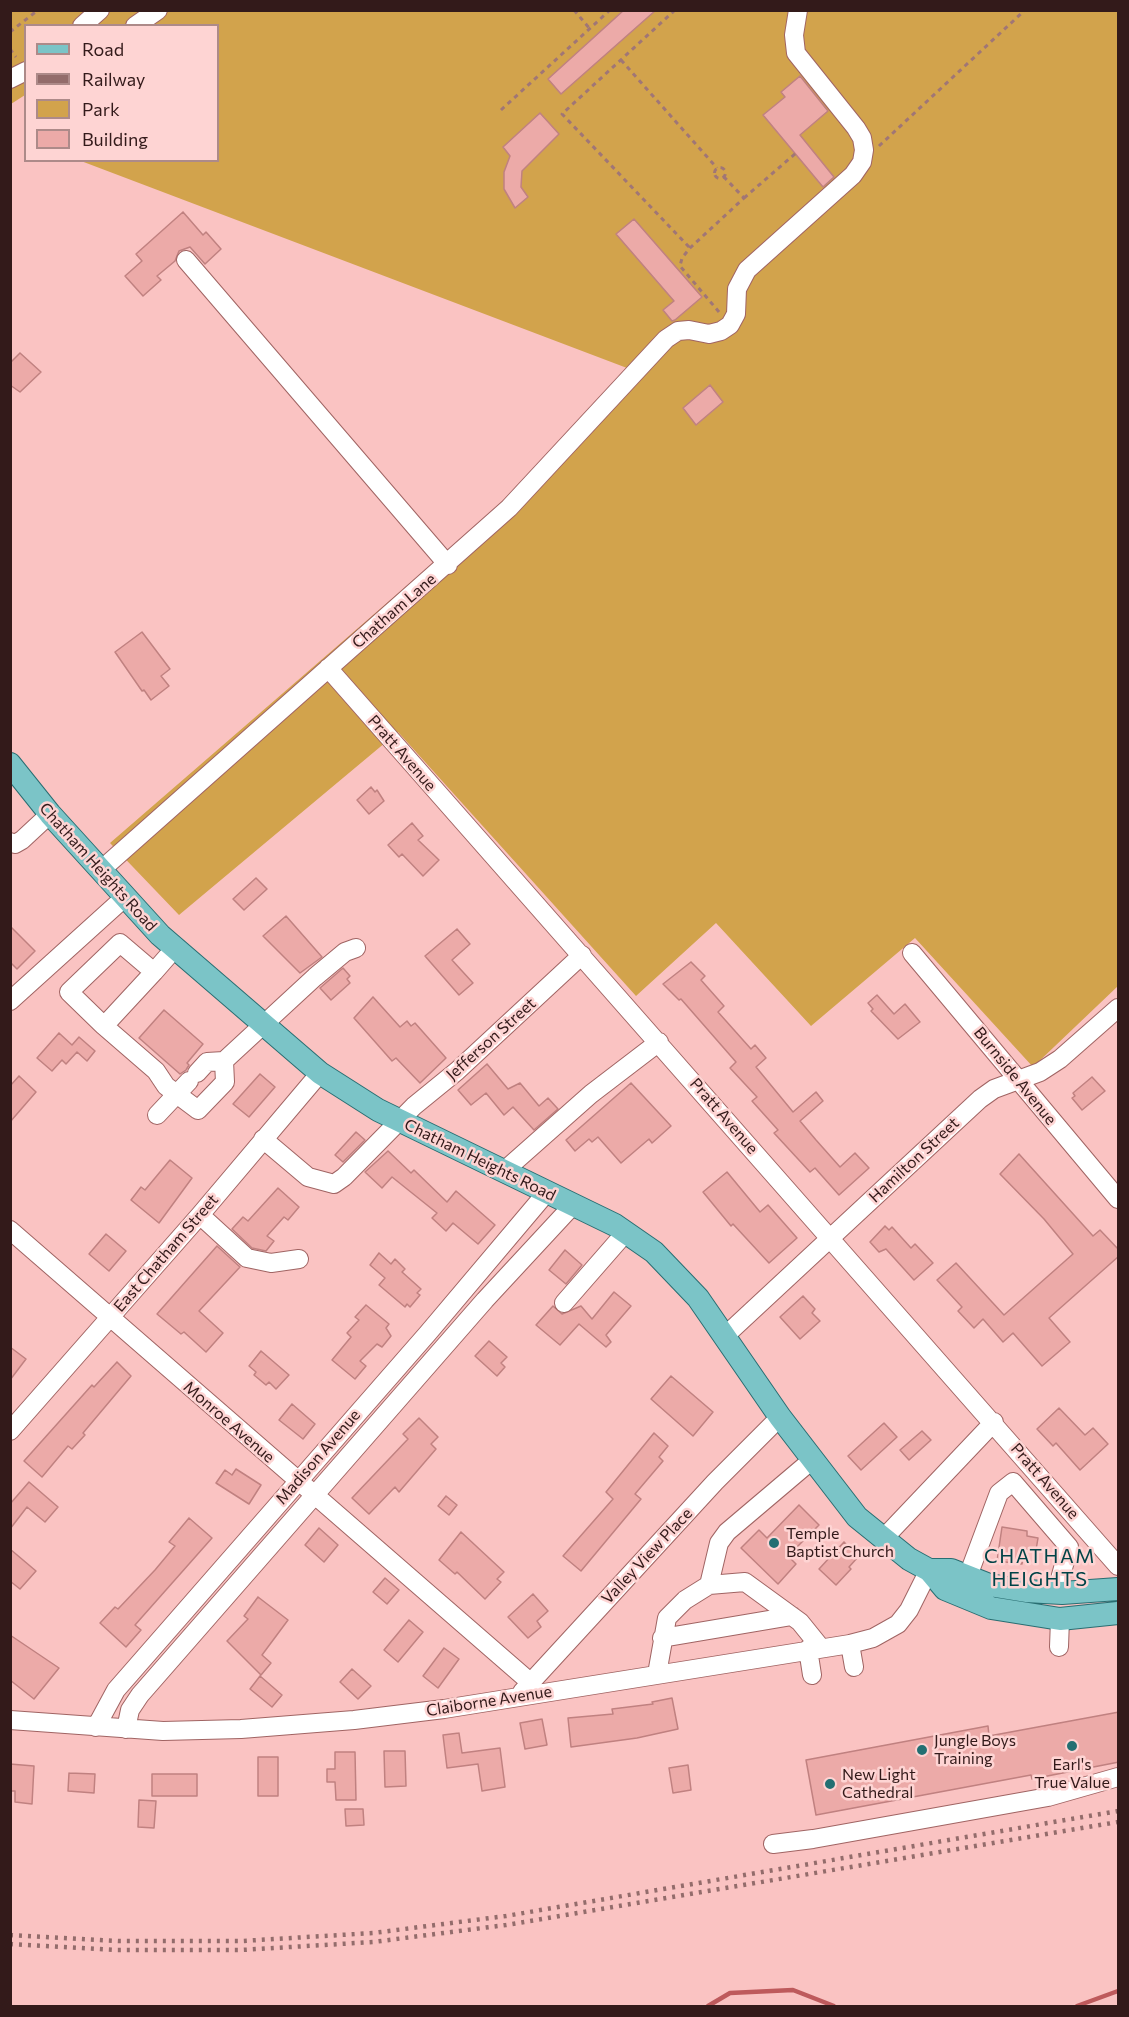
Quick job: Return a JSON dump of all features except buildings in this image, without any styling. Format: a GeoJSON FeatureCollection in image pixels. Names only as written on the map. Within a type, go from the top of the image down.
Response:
{"type":"FeatureCollection","features":[{"type":"Feature","properties":{"kind":"main road","name":"Chatham Heights Road"},"geometry":{"type":"LineString","coordinates":[[10,764],[50,814],[124,898],[175,948],[260,1024],[320,1073],[352,1095],[399,1120],[574,1204],[626,1232],[679,1275],[726,1335],[780,1417],[857,1517],[883,1539],[929,1570],[945,1589],[991,1608],[1060,1619],[1119,1613]]}},
{"type":"Feature","properties":{"kind":"main road","name":"Chatham Heights Road"},"geometry":{"type":"LineString","coordinates":[[929,1570],[951,1570],[989,1585],[1056,1593],[1119,1589]]}},
{"type":"Feature","properties":{"kind":"street"},"geometry":{"type":"LineString","coordinates":[[84,24],[100,10]]}},
{"type":"Feature","properties":{"kind":"street"},"geometry":{"type":"LineString","coordinates":[[138,24],[158,10]]}},
{"type":"Feature","properties":{"kind":"street"},"geometry":{"type":"LineString","coordinates":[[730,325],[736,314],[737,289],[747,270],[853,176],[862,162],[864,150],[856,128],[796,53],[794,35],[798,10]]}},
{"type":"Feature","properties":{"kind":"street"},"geometry":{"type":"LineString","coordinates":[[10,79],[24,71]]}},
{"type":"Feature","properties":{"kind":"street"},"geometry":{"type":"LineString","coordinates":[[186,260],[448,565]]}},
{"type":"Feature","properties":{"kind":"street","name":"Chatham Lane"},"geometry":{"type":"LineString","coordinates":[[101,870],[448,565],[531,487],[670,334],[689,330],[709,334],[721,331],[730,325]]}},
{"type":"Feature","properties":{"kind":"street","name":"Pratt Avenue"},"geometry":{"type":"LineString","coordinates":[[328,669],[1119,1566]]}},
{"type":"Feature","properties":{"kind":"street"},"geometry":{"type":"LineString","coordinates":[[10,842],[15,844],[22,840],[50,814]]}},
{"type":"Feature","properties":{"kind":"street"},"geometry":{"type":"LineString","coordinates":[[10,1001],[124,898]]}},
{"type":"Feature","properties":{"kind":"street"},"geometry":{"type":"LineString","coordinates":[[154,972],[120,943],[69,992],[156,1071],[166,1086],[188,1083]]}},
{"type":"Feature","properties":{"kind":"street"},"geometry":{"type":"LineString","coordinates":[[104,1026],[175,948]]}},
{"type":"Feature","properties":{"kind":"street"},"geometry":{"type":"LineString","coordinates":[[157,1115],[207,1062],[224,1061],[260,1024],[345,952],[356,948]]}},
{"type":"Feature","properties":{"kind":"street"},"geometry":{"type":"LineString","coordinates":[[63,953],[85,977]]}},
{"type":"Feature","properties":{"kind":"street","name":"Burnside Avenue"},"geometry":{"type":"LineString","coordinates":[[912,953],[1119,1199]]}},
{"type":"Feature","properties":{"kind":"street","name":"Jefferson Street"},"geometry":{"type":"LineString","coordinates":[[263,1139],[308,1177],[334,1184],[344,1177],[399,1120],[457,1071],[582,955]]}},
{"type":"Feature","properties":{"kind":"street","name":"Hamilton Street"},"geometry":{"type":"LineString","coordinates":[[726,1335],[980,1099],[994,1089],[1040,1072],[1060,1059],[1119,1008]]}},
{"type":"Feature","properties":{"kind":"street"},"geometry":{"type":"LineString","coordinates":[[504,1172],[591,1094],[659,1042]]}},
{"type":"Feature","properties":{"kind":"street"},"geometry":{"type":"LineString","coordinates":[[188,1083],[198,1110],[225,1082],[224,1061]]}},
{"type":"Feature","properties":{"kind":"street","name":"East Chatham Street"},"geometry":{"type":"LineString","coordinates":[[10,1431],[200,1215],[320,1073]]}},
{"type":"Feature","properties":{"kind":"street","name":"Madison Avenue"},"geometry":{"type":"LineString","coordinates":[[96,1727],[116,1690],[428,1333],[547,1192]]}},
{"type":"Feature","properties":{"kind":"street","name":"Madison Avenue"},"geometry":{"type":"LineString","coordinates":[[126,1729],[130,1710],[140,1695],[485,1300],[574,1204]]}},
{"type":"Feature","properties":{"kind":"street"},"geometry":{"type":"LineString","coordinates":[[200,1215],[248,1258],[272,1263],[299,1259]]}},
{"type":"Feature","properties":{"kind":"street","name":"Monroe Avenue"},"geometry":{"type":"LineString","coordinates":[[10,1230],[530,1682]]}},
{"type":"Feature","properties":{"kind":"street"},"geometry":{"type":"LineString","coordinates":[[564,1303],[626,1232]]}},
{"type":"Feature","properties":{"kind":"street","name":"Valley View Place"},"geometry":{"type":"LineString","coordinates":[[517,1698],[715,1482],[780,1417]]}},
{"type":"Feature","properties":{"kind":"street"},"geometry":{"type":"LineString","coordinates":[[883,1539],[994,1422]]}},
{"type":"Feature","properties":{"kind":"street"},"geometry":{"type":"LineString","coordinates":[[709,1585],[719,1543],[727,1532],[812,1460]]}},
{"type":"Feature","properties":{"kind":"street"},"geometry":{"type":"LineString","coordinates":[[968,1576],[999,1493],[1013,1482],[1069,1547],[1056,1593]]}},
{"type":"Feature","properties":{"kind":"street","name":"Claiborne Avenue"},"geometry":{"type":"LineString","coordinates":[[10,1720],[163,1731],[283,1726],[354,1720],[517,1698],[850,1644],[873,1638],[898,1624],[909,1610],[929,1570]]}},
{"type":"Feature","properties":{"kind":"street"},"geometry":{"type":"LineString","coordinates":[[657,1674],[667,1618],[686,1600],[709,1585],[745,1582],[792,1616],[814,1649],[812,1675]]}},
{"type":"Feature","properties":{"kind":"street"},"geometry":{"type":"LineString","coordinates":[[662,1638],[792,1616]]}},
{"type":"Feature","properties":{"kind":"street"},"geometry":{"type":"LineString","coordinates":[[1059,1647],[1060,1619]]}},
{"type":"Feature","properties":{"kind":"street"},"geometry":{"type":"LineString","coordinates":[[850,1644],[854,1667]]}},
{"type":"Feature","properties":{"kind":"street"},"geometry":{"type":"LineString","coordinates":[[773,1844],[1048,1797],[1119,1777]]}},
{"type":"Feature","properties":{"kind":"path"},"geometry":{"type":"LineString","coordinates":[[10,32],[38,10]]}},
{"type":"Feature","properties":{"kind":"path"},"geometry":{"type":"LineString","coordinates":[[574,10],[590,29]]}},
{"type":"Feature","properties":{"kind":"path"},"geometry":{"type":"LineString","coordinates":[[501,110],[610,10]]}},
{"type":"Feature","properties":{"kind":"path"},"geometry":{"type":"LineString","coordinates":[[675,10],[562,114],[690,248]]}},
{"type":"Feature","properties":{"kind":"path"},"geometry":{"type":"LineString","coordinates":[[862,162],[1025,10]]}},
{"type":"Feature","properties":{"kind":"path"},"geometry":{"type":"LineString","coordinates":[[621,60],[717,168],[724,168],[723,177]]}},
{"type":"Feature","properties":{"kind":"path"},"geometry":{"type":"LineString","coordinates":[[730,325],[680,266],[682,258],[744,198],[796,153]]}},
{"type":"Feature","properties":{"kind":"path"},"geometry":{"type":"LineString","coordinates":[[717,168],[715,176],[723,177],[744,198]]}},
{"type":"Feature","properties":{"kind":"green space"},"geometry":{"type":"Polygon","coordinates":[[[11,11],[1118,11],[1118,986],[1033,1067],[915,938],[811,1026],[716,923],[636,996],[398,732],[179,915],[110,843],[500,505],[627,368],[84,162],[219,162],[219,24],[24,24],[24,96],[11,104],[11,11]]]}},
{"type":"Feature","properties":{"kind":"waterway"},"geometry":{"type":"LineString","coordinates":[[708,2006],[730,1993],[793,1990],[834,2006]]}},
{"type":"Feature","properties":{"kind":"waterway"},"geometry":{"type":"LineString","coordinates":[[1077,2006],[1118,1991]]}},
{"type":"Feature","properties":{"kind":"railway"},"geometry":{"type":"LineString","coordinates":[[10,1935],[118,1941],[242,1941],[373,1933],[506,1916],[1118,1811]]}},
{"type":"Feature","properties":{"kind":"railway"},"geometry":{"type":"LineString","coordinates":[[10,1944],[117,1950],[241,1950],[373,1942],[506,1925],[1118,1822]]}},
{"type":"Feature","properties":{"kind":"place","name":"Temple Baptist Church"},"geometry":{"type":"Point","coordinates":[774,1543]}},
{"type":"Feature","properties":{"kind":"place","name":"Earl's True Value"},"geometry":{"type":"Point","coordinates":[1072,1746]}},
{"type":"Feature","properties":{"kind":"place","name":"Jungle Boys Training"},"geometry":{"type":"Point","coordinates":[922,1750]}},
{"type":"Feature","properties":{"kind":"place","name":"New Light Cathedral"},"geometry":{"type":"Point","coordinates":[830,1784]}},
{"type":"Feature","properties":{"kind":"district","name":"CHATHAM HEIGHTS"},"geometry":{"type":"Point","coordinates":[1040,1568]}}]}
